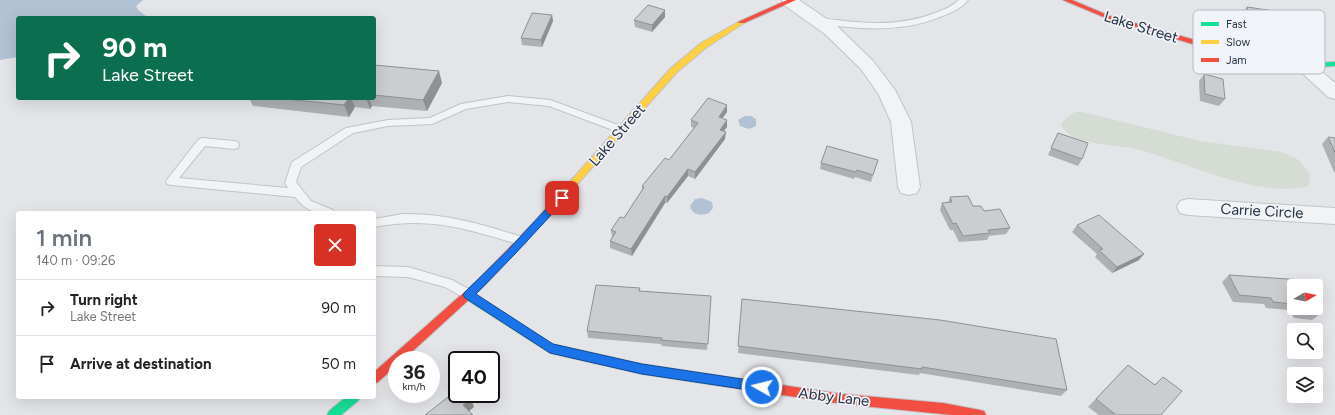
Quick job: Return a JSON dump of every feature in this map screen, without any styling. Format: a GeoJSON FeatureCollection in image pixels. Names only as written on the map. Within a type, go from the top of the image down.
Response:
{"type":"FeatureCollection","features":[{"type":"Feature","properties":{"kind":"main road","name":"Lake Street"},"geometry":{"type":"LineString","coordinates":[[1066,0],[1092,12],[1193,43]]}},
{"type":"Feature","properties":{"kind":"main road","name":"Lake Street"},"geometry":{"type":"LineString","coordinates":[[376,378],[468,295],[521,242],[622,130],[668,76],[704,45],[736,24],[792,1]]}},
{"type":"Feature","properties":{"kind":"main road","name":"Lake Street"},"geometry":{"type":"LineString","coordinates":[[1325,65],[1335,64]]}},
{"type":"Feature","properties":{"kind":"main road","name":"Abby Lane"},"geometry":{"type":"LineString","coordinates":[[468,295],[550,348],[650,370],[842,399],[980,415]]}},
{"type":"Feature","properties":{"kind":"main road"},"geometry":{"type":"LineString","coordinates":[[333,415],[350,399]]}},
{"type":"Feature","properties":{"kind":"street"},"geometry":{"type":"LineString","coordinates":[[792,1],[831,30],[867,65],[888,94],[900,122],[909,187]]}},
{"type":"Feature","properties":{"kind":"street"},"geometry":{"type":"LineString","coordinates":[[1314,74],[1335,93]]}},
{"type":"Feature","properties":{"kind":"street","name":"Carrie Circle"},"geometry":{"type":"LineString","coordinates":[[1188,207],[1335,216]]}},
{"type":"Feature","properties":{"kind":"lane"},"geometry":{"type":"LineString","coordinates":[[819,21],[872,27],[896,27],[914,24],[936,16],[959,6],[964,0]]}},
{"type":"Feature","properties":{"kind":"lane"},"geometry":{"type":"LineString","coordinates":[[324,211],[307,204],[290,183],[296,165],[350,130],[388,122],[432,121],[464,106],[508,99],[550,103],[622,130]]}},
{"type":"Feature","properties":{"kind":"lane"},"geometry":{"type":"LineString","coordinates":[[234,145],[202,142],[171,181],[298,193]]}},
{"type":"Feature","properties":{"kind":"lane"},"geometry":{"type":"LineString","coordinates":[[376,223],[408,218],[439,220],[483,229],[521,242]]}},
{"type":"Feature","properties":{"kind":"lane"},"geometry":{"type":"LineString","coordinates":[[376,271],[408,272],[448,283],[468,295]]}},
{"type":"Feature","properties":{"kind":"shaded area"},"geometry":{"type":"Polygon","coordinates":[[[1075,112],[1082,112],[1200,141],[1282,152],[1299,160],[1310,174],[1309,186],[1289,189],[1268,188],[1246,184],[1140,150],[1093,143],[1075,138],[1061,125],[1064,120],[1075,112]]]}},
{"type":"Feature","properties":{"kind":"water"},"geometry":{"type":"Polygon","coordinates":[[[0,0],[143,0],[136,6],[138,10],[146,16],[16,16],[16,57],[0,60],[0,0]]]}},
{"type":"Feature","properties":{"kind":"water"},"geometry":{"type":"Polygon","coordinates":[[[745,116],[751,116],[756,119],[756,126],[749,129],[740,126],[738,120],[745,116]]]}},
{"type":"Feature","properties":{"kind":"water"},"geometry":{"type":"Polygon","coordinates":[[[702,198],[712,202],[713,208],[709,213],[697,214],[691,209],[690,206],[695,199],[702,198]]]}},
{"type":"Feature","properties":{"kind":"building"},"geometry":{"type":"Polygon","coordinates":[[[648,5],[665,10],[652,25],[634,20],[648,5]]]}},
{"type":"Feature","properties":{"kind":"building"},"geometry":{"type":"Polygon","coordinates":[[[1247,7],[1267,10],[1248,10],[1247,7]]]}},
{"type":"Feature","properties":{"kind":"building"},"geometry":{"type":"Polygon","coordinates":[[[532,13],[552,15],[541,40],[521,38],[532,13]]]}},
{"type":"Feature","properties":{"kind":"building"},"geometry":{"type":"Polygon","coordinates":[[[376,65],[439,71],[423,100],[376,95],[376,65]]]}},
{"type":"Feature","properties":{"kind":"building"},"geometry":{"type":"Polygon","coordinates":[[[1204,74],[1223,79],[1225,99],[1205,94],[1204,74]]]}},
{"type":"Feature","properties":{"kind":"building"},"geometry":{"type":"Polygon","coordinates":[[[708,98],[727,105],[719,117],[727,120],[720,130],[726,132],[695,172],[688,169],[667,197],[665,196],[631,249],[610,241],[616,232],[611,230],[620,217],[624,218],[644,187],[642,186],[665,158],[669,160],[698,123],[691,120],[708,98]]]}},
{"type":"Feature","properties":{"kind":"building"},"geometry":{"type":"Polygon","coordinates":[[[295,100],[348,100],[344,105],[295,100]]]}},
{"type":"Feature","properties":{"kind":"building"},"geometry":{"type":"Polygon","coordinates":[[[1058,133],[1088,143],[1082,159],[1051,148],[1058,133]]]}},
{"type":"Feature","properties":{"kind":"building"},"geometry":{"type":"Polygon","coordinates":[[[1328,137],[1335,138],[1335,152],[1328,137]]]}},
{"type":"Feature","properties":{"kind":"building"},"geometry":{"type":"Polygon","coordinates":[[[827,146],[878,160],[873,175],[857,170],[856,172],[821,163],[827,146]]]}},
{"type":"Feature","properties":{"kind":"building"},"geometry":{"type":"Polygon","coordinates":[[[968,196],[973,206],[981,206],[984,211],[1000,209],[1010,228],[988,230],[990,233],[963,236],[956,223],[953,224],[942,203],[952,202],[950,197],[968,196]]]}},
{"type":"Feature","properties":{"kind":"building"},"geometry":{"type":"Polygon","coordinates":[[[1099,215],[1144,254],[1117,267],[1099,250],[1103,249],[1077,225],[1099,215]]]}},
{"type":"Feature","properties":{"kind":"building"},"geometry":{"type":"Polygon","coordinates":[[[1229,275],[1287,279],[1287,303],[1273,302],[1271,298],[1239,295],[1229,275]]]}},
{"type":"Feature","properties":{"kind":"building"},"geometry":{"type":"Polygon","coordinates":[[[596,285],[640,288],[639,291],[711,296],[708,344],[587,331],[596,285]]]}},
{"type":"Feature","properties":{"kind":"building"},"geometry":{"type":"Polygon","coordinates":[[[742,299],[940,320],[1056,339],[1067,390],[922,367],[922,369],[738,346],[742,299]]]}},
{"type":"Feature","properties":{"kind":"building"},"geometry":{"type":"Polygon","coordinates":[[[1128,365],[1155,385],[1163,377],[1182,391],[1161,415],[1116,415],[1096,399],[1128,365]]]}},
{"type":"Feature","properties":{"kind":"building"},"geometry":{"type":"Polygon","coordinates":[[[448,397],[448,403],[466,403],[463,405],[473,415],[425,415],[448,397]]]}},
{"type":"Feature","properties":{"kind":"traffic: fast"},"geometry":{"type":"LineString","coordinates":[[1325,65],[1335,64]]}},
{"type":"Feature","properties":{"kind":"traffic: fast"},"geometry":{"type":"LineString","coordinates":[[468,295],[550,348],[642,369],[721,381]]}},
{"type":"Feature","properties":{"kind":"traffic: fast"},"geometry":{"type":"LineString","coordinates":[[333,415],[352,399]]}},
{"type":"Feature","properties":{"kind":"traffic: slow"},"geometry":{"type":"LineString","coordinates":[[538,223],[674,70],[704,45],[742,22]]}},
{"type":"Feature","properties":{"kind":"traffic: jam"},"geometry":{"type":"LineString","coordinates":[[742,22],[793,0]]}},
{"type":"Feature","properties":{"kind":"traffic: jam"},"geometry":{"type":"LineString","coordinates":[[1066,0],[1108,17],[1193,42]]}},
{"type":"Feature","properties":{"kind":"traffic: jam"},"geometry":{"type":"LineString","coordinates":[[376,377],[482,282],[538,223]]}},
{"type":"Feature","properties":{"kind":"traffic: jam"},"geometry":{"type":"LineString","coordinates":[[721,381],[842,399],[943,408],[980,415]]}},
{"type":"Feature","properties":{"kind":"route"},"geometry":{"type":"LineString","coordinates":[[562,198],[511,253],[468,295],[550,348],[642,369],[762,387]]}}]}
